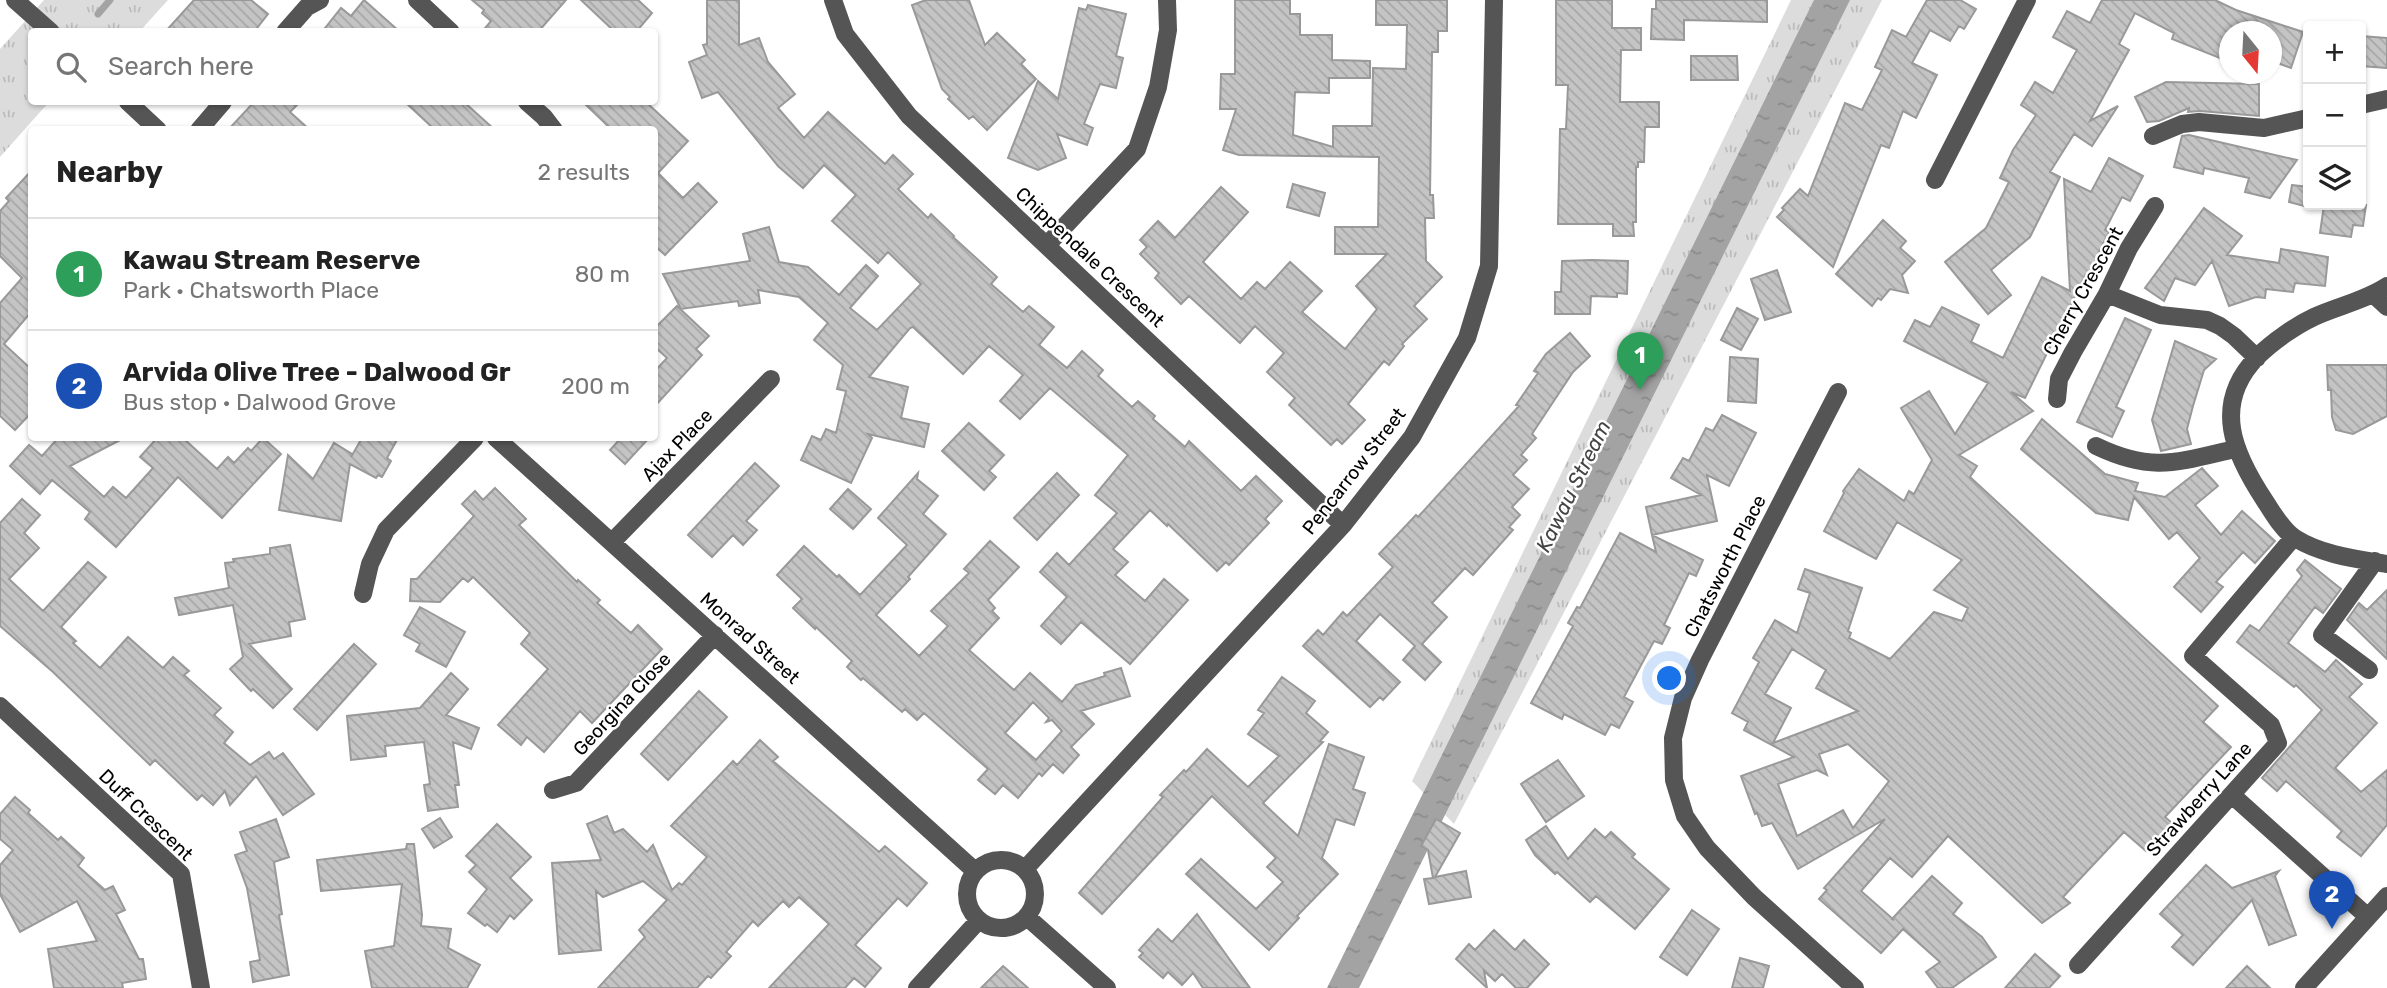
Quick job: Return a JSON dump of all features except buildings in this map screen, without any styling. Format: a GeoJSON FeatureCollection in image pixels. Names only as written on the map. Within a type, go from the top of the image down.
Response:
{"type":"FeatureCollection","features":[{"type":"Feature","properties":{"kind":"street"},"geometry":{"type":"LineString","coordinates":[[15,0],[46,28]]}},
{"type":"Feature","properties":{"kind":"street"},"geometry":{"type":"LineString","coordinates":[[289,28],[307,7],[320,0]]}},
{"type":"Feature","properties":{"kind":"street"},"geometry":{"type":"LineString","coordinates":[[416,0],[447,28]]}},
{"type":"Feature","properties":{"kind":"street","name":"Chippendale Crescent"},"geometry":{"type":"LineString","coordinates":[[833,0],[845,34],[909,116],[1343,525]]}},
{"type":"Feature","properties":{"kind":"street"},"geometry":{"type":"LineString","coordinates":[[1047,245],[1137,149],[1158,86],[1168,30],[1167,0]]}},
{"type":"Feature","properties":{"kind":"street","name":"Pencarrow Street"},"geometry":{"type":"LineString","coordinates":[[1025,869],[1343,525],[1412,437],[1467,338],[1489,266],[1494,0]]}},
{"type":"Feature","properties":{"kind":"street"},"geometry":{"type":"LineString","coordinates":[[1935,180],[2027,0]]}},
{"type":"Feature","properties":{"kind":"street"},"geometry":{"type":"LineString","coordinates":[[2366,104],[2387,99]]}},
{"type":"Feature","properties":{"kind":"street"},"geometry":{"type":"LineString","coordinates":[[131,105],[154,126]]}},
{"type":"Feature","properties":{"kind":"street"},"geometry":{"type":"LineString","coordinates":[[202,126],[220,105]]}},
{"type":"Feature","properties":{"kind":"street"},"geometry":{"type":"LineString","coordinates":[[530,105],[551,126]]}},
{"type":"Feature","properties":{"kind":"street"},"geometry":{"type":"LineString","coordinates":[[2153,136],[2182,124],[2199,122],[2264,128],[2303,119]]}},
{"type":"Feature","properties":{"kind":"street","name":"Cherry Crescent"},"geometry":{"type":"LineString","coordinates":[[2057,398],[2059,379],[2107,294],[2129,248],[2155,206]]}},
{"type":"Feature","properties":{"kind":"street"},"geometry":{"type":"LineString","coordinates":[[2107,294],[2160,315],[2207,320],[2234,336],[2257,358]]}},
{"type":"Feature","properties":{"kind":"street"},"geometry":{"type":"LineString","coordinates":[[2369,670],[2322,635],[2381,563],[2328,553],[2293,538],[2249,477],[2235,449],[2231,414],[2239,383],[2257,358],[2312,318],[2383,296]]}},
{"type":"Feature","properties":{"kind":"street","name":"Ajax Place"},"geometry":{"type":"LineString","coordinates":[[613,541],[771,379]]}},
{"type":"Feature","properties":{"kind":"street","name":"Chatsworth Place"},"geometry":{"type":"LineString","coordinates":[[1838,392],[1683,698],[1674,738],[1674,780],[1685,816],[1707,848],[1754,897],[1855,988]]}},
{"type":"Feature","properties":{"kind":"street"},"geometry":{"type":"LineString","coordinates":[[363,594],[370,564],[386,530],[472,441]]}},
{"type":"Feature","properties":{"kind":"street","name":"Monrad Street"},"geometry":{"type":"LineString","coordinates":[[499,441],[975,871]]}},
{"type":"Feature","properties":{"kind":"street"},"geometry":{"type":"LineString","coordinates":[[2096,446],[2115,455],[2147,464],[2191,459],[2235,449]]}},
{"type":"Feature","properties":{"kind":"street","name":"Strawberry Lane"},"geometry":{"type":"LineString","coordinates":[[2078,965],[2278,743],[2272,725],[2193,656],[2293,538]]}},
{"type":"Feature","properties":{"kind":"street","name":"Georgina Close"},"geometry":{"type":"LineString","coordinates":[[553,790],[576,783],[715,635]]}},
{"type":"Feature","properties":{"kind":"street","name":"Duff Crescent"},"geometry":{"type":"LineString","coordinates":[[0,705],[181,874],[201,988]]}},
{"type":"Feature","properties":{"kind":"street"},"geometry":{"type":"LineString","coordinates":[[2232,795],[2368,917]]}},
{"type":"Feature","properties":{"kind":"street"},"geometry":{"type":"LineString","coordinates":[[995,860],[1016,863],[1025,869],[1032,877],[1035,898],[1027,917],[1009,928],[988,926],[978,920],[967,901],[967,890],[975,871],[995,860]]}},
{"type":"Feature","properties":{"kind":"street"},"geometry":{"type":"LineString","coordinates":[[2304,988],[2387,896]]}},
{"type":"Feature","properties":{"kind":"street"},"geometry":{"type":"LineString","coordinates":[[1027,917],[1107,988]]}},
{"type":"Feature","properties":{"kind":"street"},"geometry":{"type":"LineString","coordinates":[[917,988],[978,920]]}},
{"type":"Feature","properties":{"kind":"green space"},"geometry":{"type":"Polygon","coordinates":[[[44,0],[168,0],[143,28],[28,28],[28,105],[46,105],[0,157],[0,49],[44,0]]]}},
{"type":"Feature","properties":{"kind":"green space"},"geometry":{"type":"Polygon","coordinates":[[[1791,0],[1882,0],[1454,824],[1412,781],[1791,0]]]}},
{"type":"Feature","properties":{"kind":"water"},"geometry":{"type":"Polygon","coordinates":[[[1814,0],[1850,0],[1359,988],[1327,988],[1814,0]]]}},
{"type":"Feature","properties":{"kind":"waterway"},"geometry":{"type":"LineString","coordinates":[[98,14],[110,0]]}},
{"type":"Feature","properties":{"kind":"place","name":"Kawau Stream Reserve"},"geometry":{"type":"Point","coordinates":[1640,390]}},
{"type":"Feature","properties":{"kind":"place","name":"Arvida Olive Tree - Dalwood Gr"},"geometry":{"type":"Point","coordinates":[2332,929]}},
{"type":"Feature","properties":{"kind":"water label","name":"Kawau Stream"},"geometry":{"type":"Point","coordinates":[1573,486]}}]}
